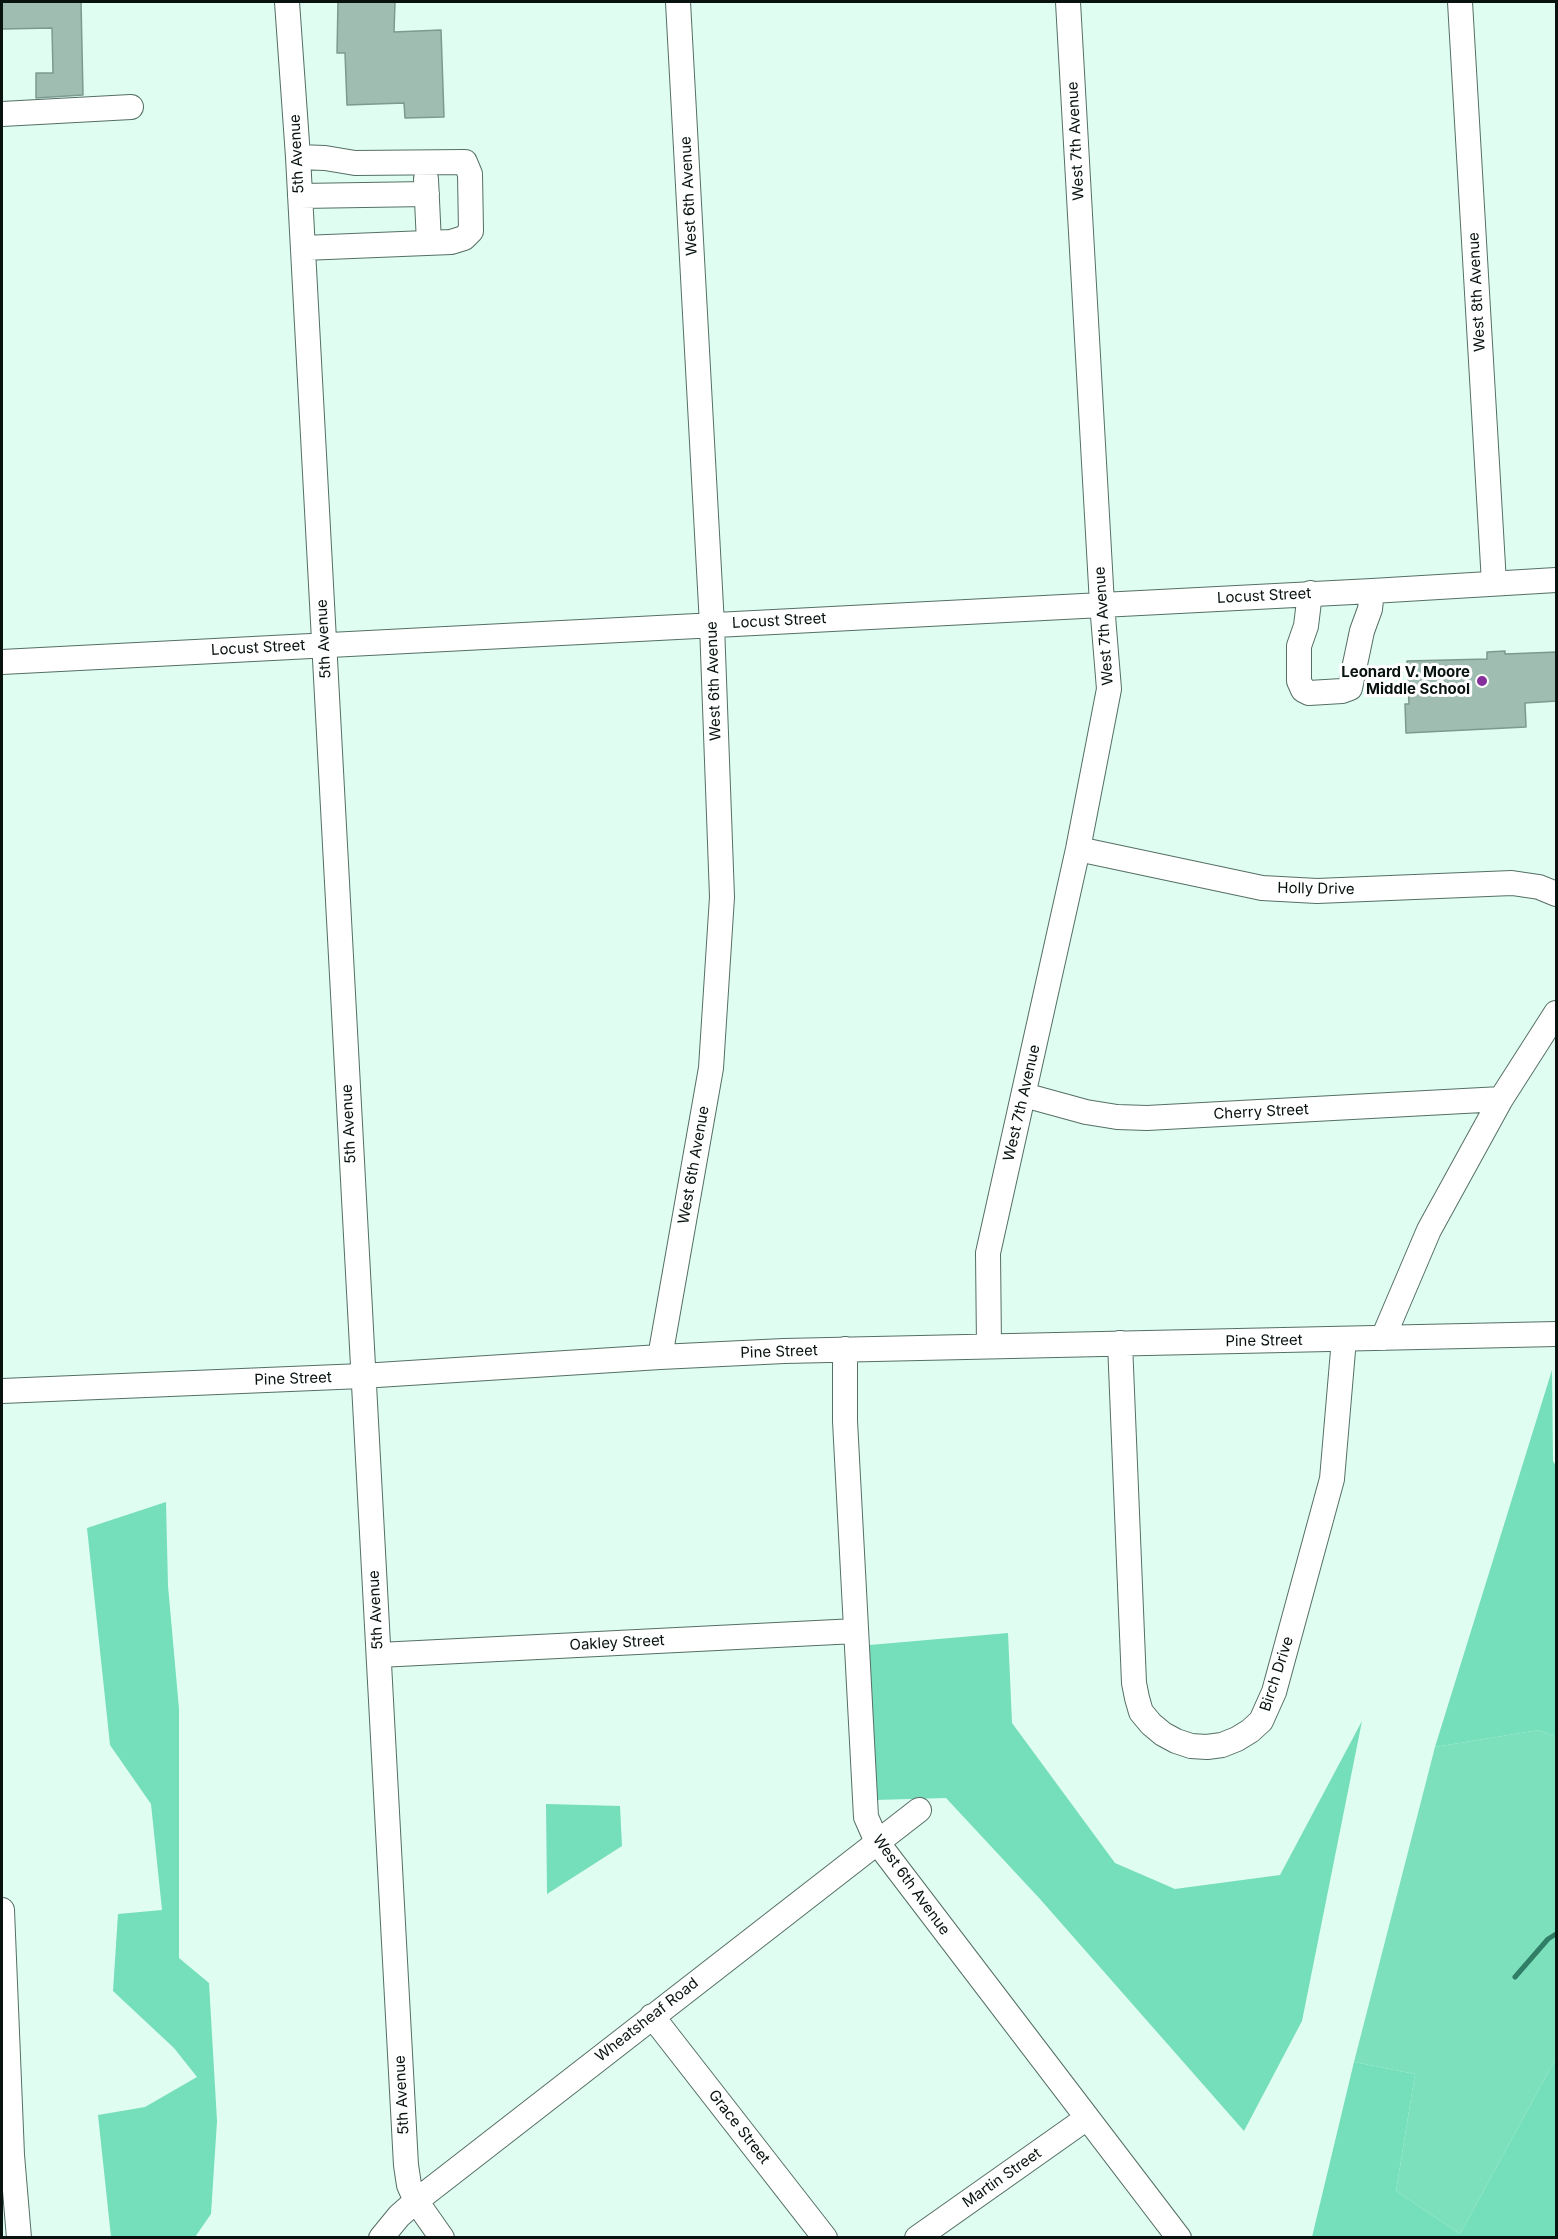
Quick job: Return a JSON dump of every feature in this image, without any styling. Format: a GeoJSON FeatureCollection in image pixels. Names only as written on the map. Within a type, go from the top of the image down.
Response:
{"type":"FeatureCollection","features":[{"type":"Feature","properties":{"kind":"street","name":"5th Avenue"},"geometry":{"type":"LineString","coordinates":[[287,2],[298,156],[406,2165],[409,2185],[416,2201],[442,2238]]}},
{"type":"Feature","properties":{"kind":"street","name":"West 6th Avenue"},"geometry":{"type":"LineString","coordinates":[[660,1356],[711,1068],[722,897],[712,625],[678,2]]}},
{"type":"Feature","properties":{"kind":"street","name":"West 7th Avenue"},"geometry":{"type":"LineString","coordinates":[[989,1346],[988,1253],[1078,849],[1109,689],[1102,604],[1068,2]]}},
{"type":"Feature","properties":{"kind":"street","name":"West 8th Avenue"},"geometry":{"type":"LineString","coordinates":[[1460,2],[1494,583]]}},
{"type":"Feature","properties":{"kind":"street"},"geometry":{"type":"LineString","coordinates":[[2,114],[131,107]]}},
{"type":"Feature","properties":{"kind":"street"},"geometry":{"type":"LineString","coordinates":[[298,156],[355,163],[465,162],[470,174],[471,231],[464,238],[451,242],[303,248]]}},
{"type":"Feature","properties":{"kind":"street"},"geometry":{"type":"LineString","coordinates":[[425,162],[429,243]]}},
{"type":"Feature","properties":{"kind":"street"},"geometry":{"type":"LineString","coordinates":[[300,196],[427,194]]}},
{"type":"Feature","properties":{"kind":"street","name":"Locust Street"},"geometry":{"type":"LineString","coordinates":[[2,662],[1557,580]]}},
{"type":"Feature","properties":{"kind":"street"},"geometry":{"type":"LineString","coordinates":[[1310,593],[1306,626],[1299,646],[1299,681],[1303,690],[1310,693],[1342,691],[1350,688],[1362,631],[1370,609],[1372,591]]}},
{"type":"Feature","properties":{"kind":"street","name":"Holly Drive"},"geometry":{"type":"LineString","coordinates":[[1078,849],[1262,888],[1317,891],[1512,883],[1539,887],[1557,894]]}},
{"type":"Feature","properties":{"kind":"street"},"geometry":{"type":"LineString","coordinates":[[1383,1338],[1429,1230],[1501,1099],[1557,1012]]}},
{"type":"Feature","properties":{"kind":"street","name":"Cherry Street"},"geometry":{"type":"LineString","coordinates":[[1024,1095],[1086,1112],[1117,1117],[1147,1118],[1501,1099]]}},
{"type":"Feature","properties":{"kind":"street","name":"Pine Street"},"geometry":{"type":"LineString","coordinates":[[2,1391],[362,1376],[660,1356],[989,1346],[1557,1334]]}},
{"type":"Feature","properties":{"kind":"street","name":"Birch Drive"},"geometry":{"type":"LineString","coordinates":[[1120,1343],[1134,1683],[1137,1698],[1141,1712],[1163,1734],[1191,1746],[1207,1747],[1222,1745],[1250,1731],[1262,1721],[1274,1692],[1332,1479],[1344,1339]]}},
{"type":"Feature","properties":{"kind":"street","name":"West 6th Avenue"},"geometry":{"type":"LineString","coordinates":[[844,1350],[845,1421],[866,1817],[877,1842],[1179,2238]]}},
{"type":"Feature","properties":{"kind":"street","name":"Oakley Street"},"geometry":{"type":"LineString","coordinates":[[379,1655],[856,1631]]}},
{"type":"Feature","properties":{"kind":"street","name":"Wheatsheaf Road"},"geometry":{"type":"LineString","coordinates":[[381,2238],[399,2216],[416,2201],[919,1810]]}},
{"type":"Feature","properties":{"kind":"street"},"geometry":{"type":"LineString","coordinates":[[2,1910],[12,2154],[19,2238]]}},
{"type":"Feature","properties":{"kind":"street","name":"Grace Street"},"geometry":{"type":"LineString","coordinates":[[652,2016],[825,2238]]}},
{"type":"Feature","properties":{"kind":"street","name":"Martin Street"},"geometry":{"type":"LineString","coordinates":[[917,2238],[1087,2118]]}},
{"type":"Feature","properties":{"kind":"green space"},"geometry":{"type":"Polygon","coordinates":[[[1552,1370],[1553,1461],[1556,1466],[1556,1737],[1539,1730],[1435,1747],[1552,1370]]]}},
{"type":"Feature","properties":{"kind":"green space"},"geometry":{"type":"Polygon","coordinates":[[[166,1502],[168,1586],[179,1709],[179,1958],[209,1983],[217,2121],[211,2214],[195,2237],[111,2237],[98,2115],[145,2107],[197,2077],[174,2048],[113,1991],[118,1914],[162,1910],[151,1804],[110,1745],[87,1528],[166,1502]]]}},
{"type":"Feature","properties":{"kind":"green space"},"geometry":{"type":"Polygon","coordinates":[[[1008,1633],[1012,1723],[1115,1863],[1175,1889],[1280,1875],[1362,1721],[1302,2021],[1244,2131],[1040,1899],[946,1798],[875,1800],[858,1646],[1008,1633]]]}},
{"type":"Feature","properties":{"kind":"green space"},"geometry":{"type":"Polygon","coordinates":[[[1539,1730],[1556,1737],[1556,2058],[1460,2234],[1396,2191],[1415,2074],[1354,2062],[1435,1747],[1539,1730]]]}},
{"type":"Feature","properties":{"kind":"green space"},"geometry":{"type":"Polygon","coordinates":[[[546,1804],[620,1806],[622,1846],[547,1894],[546,1804]]]}},
{"type":"Feature","properties":{"kind":"green space"},"geometry":{"type":"Polygon","coordinates":[[[1556,2058],[1556,2237],[1312,2237],[1354,2062],[1415,2074],[1396,2191],[1460,2234],[1556,2058]]]}},
{"type":"Feature","properties":{"kind":"building"},"geometry":{"type":"Polygon","coordinates":[[[2,2],[81,2],[83,95],[36,98],[36,73],[53,73],[52,28],[2,29],[2,2]]]}},
{"type":"Feature","properties":{"kind":"building"},"geometry":{"type":"Polygon","coordinates":[[[338,2],[395,2],[394,32],[441,30],[444,117],[405,118],[404,103],[347,105],[345,53],[337,53],[338,2]]]}},
{"type":"Feature","properties":{"kind":"building","name":"Leonard V. Moore Middle School"},"geometry":{"type":"Polygon","coordinates":[[[1505,651],[1505,654],[1557,652],[1557,701],[1525,703],[1526,727],[1406,733],[1405,704],[1409,704],[1407,661],[1487,659],[1487,652],[1505,651]]]}},
{"type":"Feature","properties":{"kind":"waterway"},"geometry":{"type":"LineString","coordinates":[[1515,1977],[1548,1939],[1556,1934]]}},
{"type":"Feature","properties":{"kind":"place","name":"Leonard V. Moore Middle School"},"geometry":{"type":"Point","coordinates":[1482,681]}}]}
